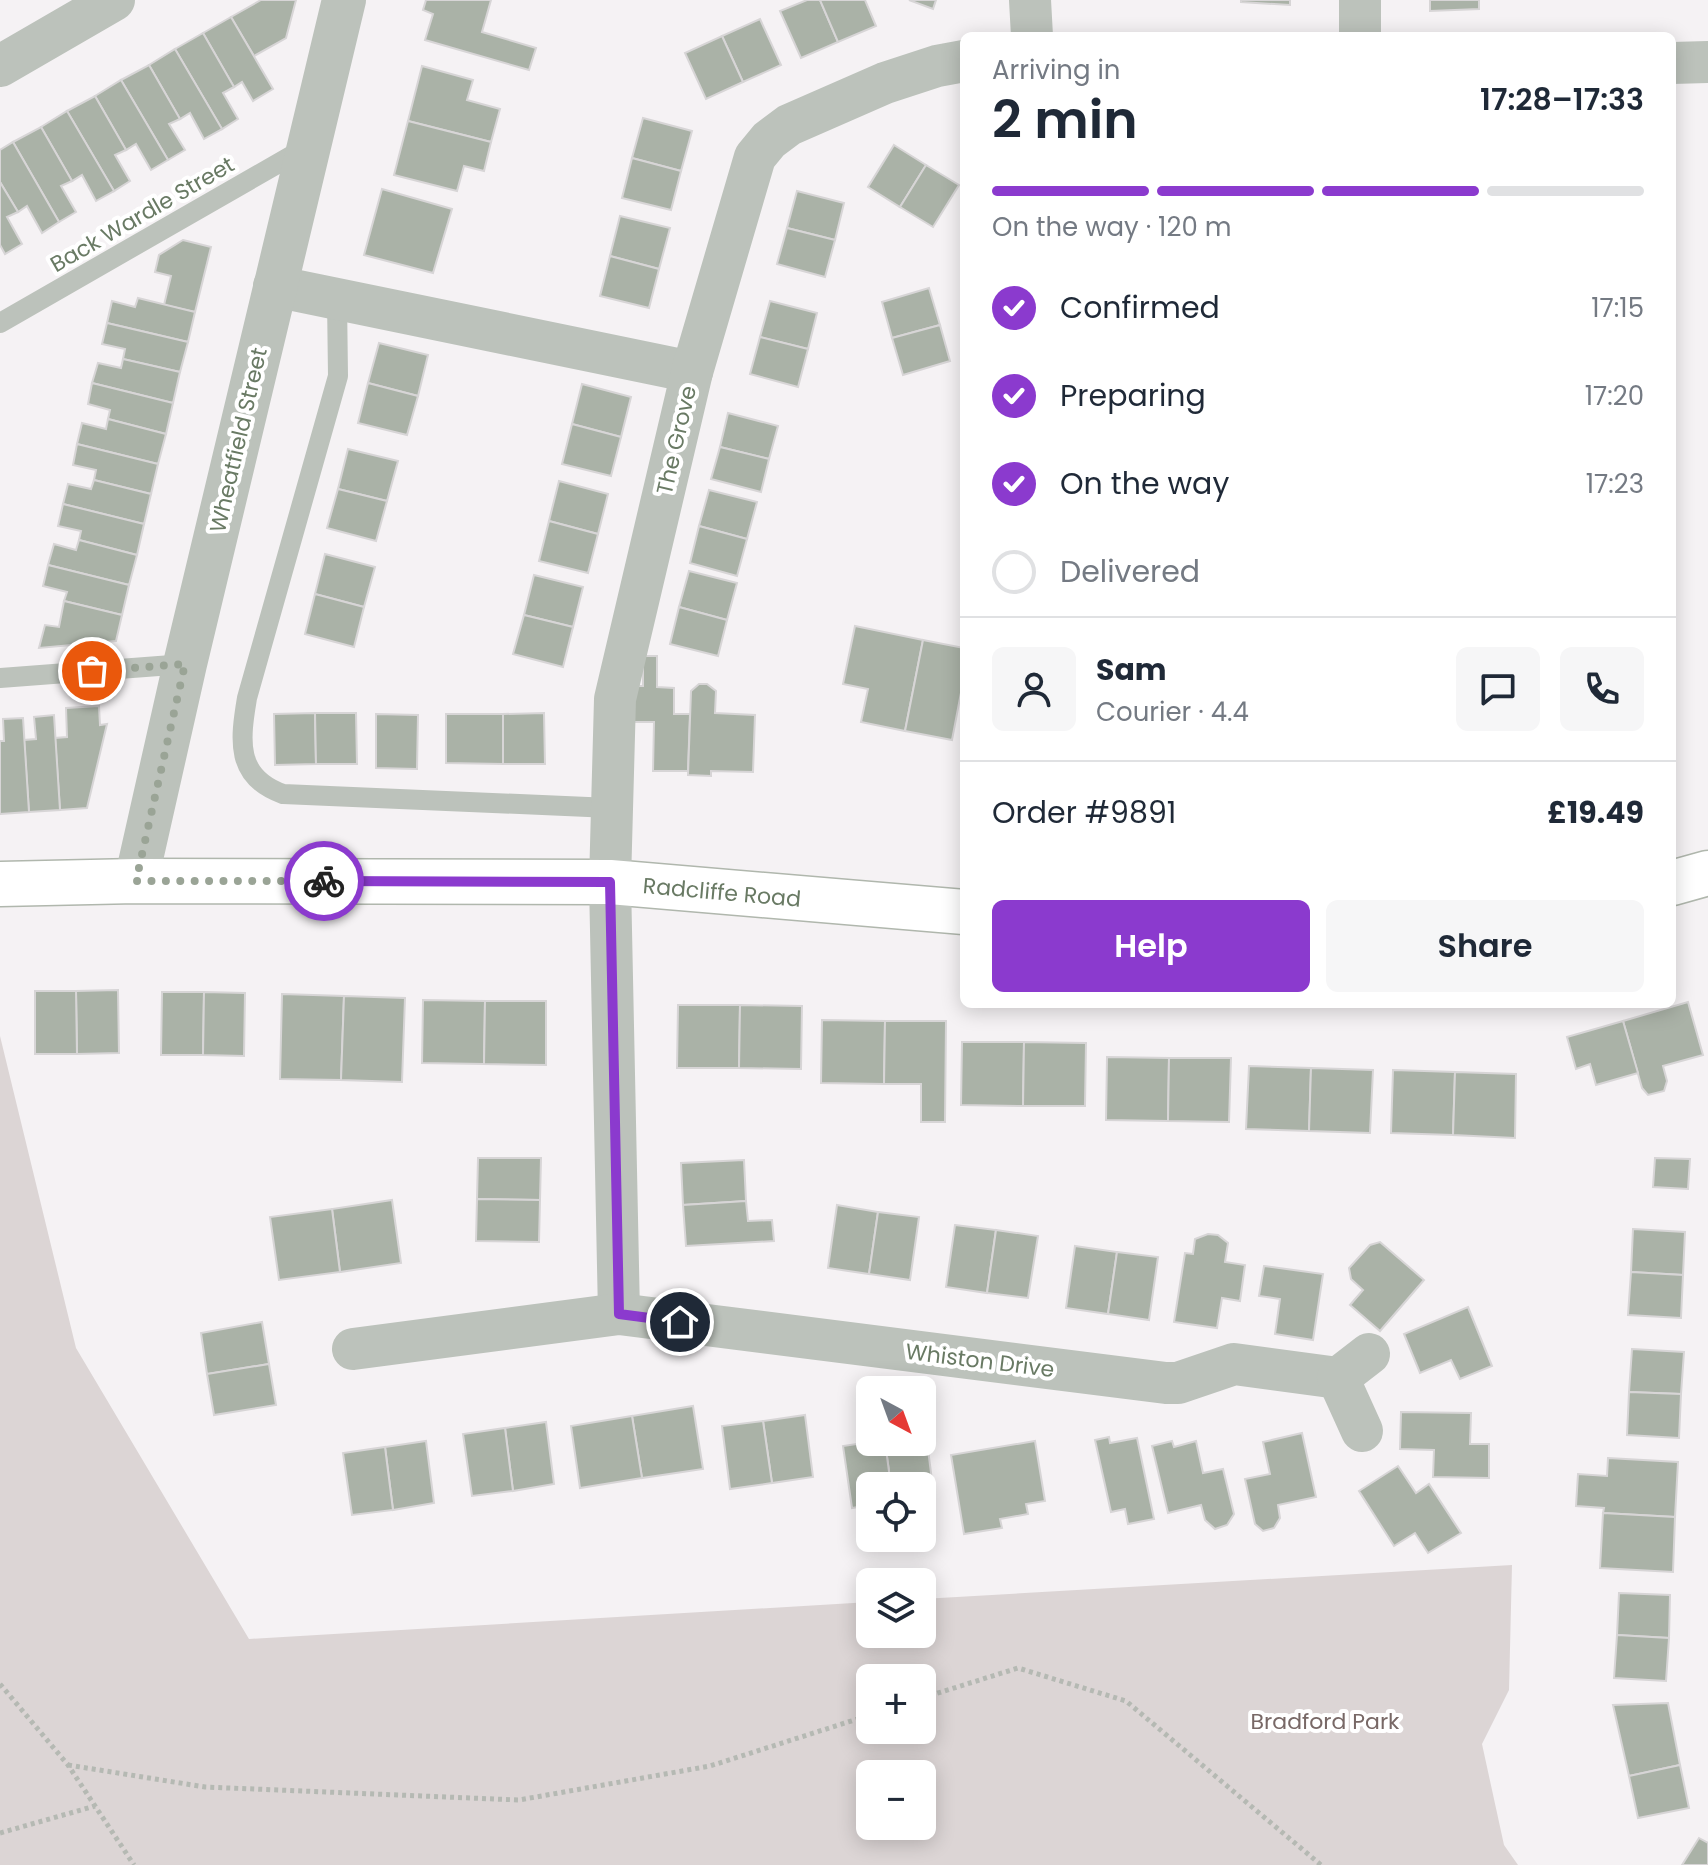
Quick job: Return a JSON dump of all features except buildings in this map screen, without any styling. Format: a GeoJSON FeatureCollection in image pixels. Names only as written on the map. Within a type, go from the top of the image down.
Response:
{"type":"FeatureCollection","features":[{"type":"Feature","properties":{"kind":"main road"},"geometry":{"type":"LineString","coordinates":[[1676,882],[1708,873]]}},
{"type":"Feature","properties":{"kind":"main road","name":"Radcliffe Road"},"geometry":{"type":"LineString","coordinates":[[0,884],[136,881],[610,882],[960,912]]}},
{"type":"Feature","properties":{"kind":"street"},"geometry":{"type":"LineString","coordinates":[[0,66],[114,0]]}},
{"type":"Feature","properties":{"kind":"street","name":"Wheatfield Street"},"geometry":{"type":"LineString","coordinates":[[136,881],[274,286],[344,0]]}},
{"type":"Feature","properties":{"kind":"street"},"geometry":{"type":"LineString","coordinates":[[1030,0],[1032,32]]}},
{"type":"Feature","properties":{"kind":"street"},"geometry":{"type":"LineString","coordinates":[[1360,0],[1360,32]]}},
{"type":"Feature","properties":{"kind":"street"},"geometry":{"type":"LineString","coordinates":[[692,372],[755,157],[769,140],[789,125],[885,83],[960,62]]}},
{"type":"Feature","properties":{"kind":"street"},"geometry":{"type":"LineString","coordinates":[[1676,63],[1708,62]]}},
{"type":"Feature","properties":{"kind":"street","name":"The Grove"},"geometry":{"type":"LineString","coordinates":[[274,286],[692,372],[615,699],[610,882]]}},
{"type":"Feature","properties":{"kind":"street"},"geometry":{"type":"LineString","coordinates":[[610,882],[619,1314]]}},
{"type":"Feature","properties":{"kind":"street","name":"Whiston Drive"},"geometry":{"type":"LineString","coordinates":[[353,1349],[619,1314],[1166,1383],[1178,1383],[1234,1364],[1354,1366],[1362,1431]]}},
{"type":"Feature","properties":{"kind":"lane","name":"Back Wardle Street"},"geometry":{"type":"LineString","coordinates":[[0,323],[309,145]]}},
{"type":"Feature","properties":{"kind":"lane"},"geometry":{"type":"LineString","coordinates":[[337,299],[338,376],[247,698],[241,732],[248,769],[267,788],[283,794],[611,808]]}},
{"type":"Feature","properties":{"kind":"lane"},"geometry":{"type":"LineString","coordinates":[[0,678],[185,664]]}},
{"type":"Feature","properties":{"kind":"path"},"geometry":{"type":"LineString","coordinates":[[936,1694],[1018,1668],[1126,1701],[1321,1865]]}},
{"type":"Feature","properties":{"kind":"path"},"geometry":{"type":"LineString","coordinates":[[0,1684],[68,1765],[134,1865]]}},
{"type":"Feature","properties":{"kind":"path"},"geometry":{"type":"LineString","coordinates":[[68,1765],[205,1787],[519,1800],[710,1766],[856,1719]]}},
{"type":"Feature","properties":{"kind":"path"},"geometry":{"type":"LineString","coordinates":[[0,1833],[95,1806]]}},
{"type":"Feature","properties":{"kind":"green space","name":"Bradford Park"},"geometry":{"type":"Polygon","coordinates":[[[0,1036],[76,1348],[249,1639],[856,1603],[856,1648],[936,1648],[936,1598],[1512,1565],[1509,1690],[1482,1744],[1504,1845],[1518,1865],[0,1865],[0,1036]]]}},
{"type":"Feature","properties":{"kind":"way so far"},"geometry":{"type":"LineString","coordinates":[[92,671],[185,664],[136,881],[324,881]]}},
{"type":"Feature","properties":{"kind":"route"},"geometry":{"type":"LineString","coordinates":[[324,881],[610,882],[619,1314],[680,1322]]}}]}
